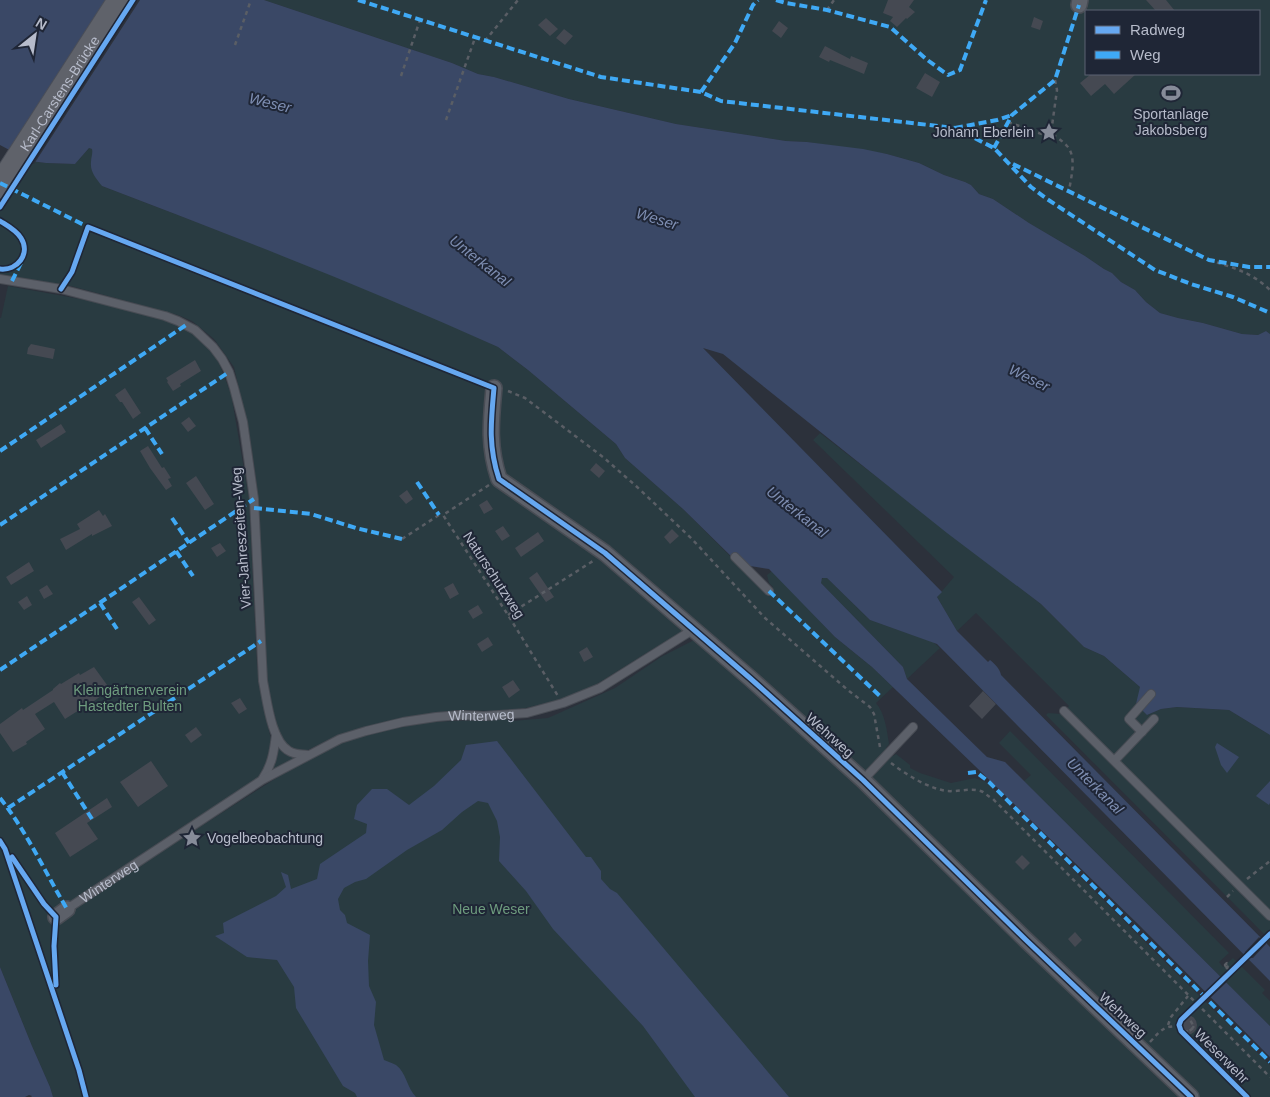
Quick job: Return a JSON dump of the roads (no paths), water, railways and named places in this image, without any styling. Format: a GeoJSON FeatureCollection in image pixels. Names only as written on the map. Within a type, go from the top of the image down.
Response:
{"type":"FeatureCollection","features":[{"type":"Feature","properties":{"kind":"main road","name":"Karl-Carstens-Brücke"},"geometry":{"type":"LineString","coordinates":[[0,186],[120,0]]}},
{"type":"Feature","properties":{"kind":"street","name":"Wehrweg"},"geometry":{"type":"LineString","coordinates":[[494,388],[490,426],[493,462],[499,479],[605,553],[751,678],[863,780],[1019,933],[1191,1097]]}},
{"type":"Feature","properties":{"kind":"lane","name":"Vier-Jahreszeiten-Weg"},"geometry":{"type":"LineString","coordinates":[[0,279],[61,289],[165,316],[195,330],[213,346],[222,359],[229,372],[243,422],[254,499],[263,681],[269,710],[281,745],[289,752],[310,754]]}},
{"type":"Feature","properties":{"kind":"lane"},"geometry":{"type":"LineString","coordinates":[[735,557],[770,591]]}},
{"type":"Feature","properties":{"kind":"lane","name":"Winterweg"},"geometry":{"type":"LineString","coordinates":[[61,913],[262,780],[340,739],[403,722],[460,715],[484,716],[527,713],[563,703],[600,688],[694,629]]}},
{"type":"Feature","properties":{"kind":"lane"},"geometry":{"type":"LineString","coordinates":[[1142,732],[1129,720],[1151,694]]}},
{"type":"Feature","properties":{"kind":"lane"},"geometry":{"type":"LineString","coordinates":[[1064,711],[1270,916]]}},
{"type":"Feature","properties":{"kind":"lane"},"geometry":{"type":"LineString","coordinates":[[1115,760],[1154,719]]}},
{"type":"Feature","properties":{"kind":"lane"},"geometry":{"type":"LineString","coordinates":[[863,780],[913,727]]}},
{"type":"Feature","properties":{"kind":"lane"},"geometry":{"type":"LineString","coordinates":[[262,780],[269,770],[276,735]]}},
{"type":"Feature","properties":{"kind":"water"},"geometry":{"type":"Polygon","coordinates":[[[0,0],[264,0],[452,63],[478,74],[569,99],[676,124],[786,141],[863,149],[887,154],[919,163],[971,185],[979,194],[993,199],[1112,273],[1121,282],[1135,290],[1160,313],[1242,334],[1258,335],[1266,331],[1270,334],[1270,735],[1229,710],[1177,707],[1161,709],[1147,715],[1136,704],[1140,687],[1104,656],[1084,647],[1041,604],[947,533],[723,354],[703,348],[942,592],[937,597],[957,631],[988,662],[990,660],[995,665],[1001,675],[1270,947],[1270,981],[937,644],[870,620],[827,578],[822,578],[821,583],[903,667],[907,679],[987,757],[1005,762],[1270,1026],[1270,1057],[1138,924],[872,667],[835,637],[769,569],[738,563],[683,509],[625,458],[616,444],[498,347],[351,284],[102,186],[91,169],[92,149],[89,148],[75,164],[46,163],[30,161],[0,145],[0,0]]]}},
{"type":"Feature","properties":{"kind":"water","name":"Neue Weser"},"geometry":{"type":"Polygon","coordinates":[[[497,741],[586,857],[591,857],[601,871],[601,879],[610,889],[617,893],[789,1097],[695,1097],[643,1026],[553,929],[526,891],[499,861],[500,837],[497,821],[488,803],[478,801],[442,830],[407,850],[366,879],[344,888],[338,899],[340,910],[345,915],[347,923],[370,935],[369,986],[376,1002],[374,1025],[384,1060],[399,1068],[416,1097],[357,1097],[355,1093],[343,1086],[296,1008],[294,987],[277,960],[247,957],[215,936],[224,933],[223,923],[276,896],[286,887],[281,872],[288,875],[291,889],[317,879],[320,864],[366,833],[367,824],[354,819],[357,805],[372,789],[387,789],[409,805],[434,786],[461,760],[466,745],[497,741]]]}},
{"type":"Feature","properties":{"kind":"water"},"geometry":{"type":"Polygon","coordinates":[[[1217,743],[1239,757],[1227,773],[1221,765],[1215,747],[1217,743]]]}},
{"type":"Feature","properties":{"kind":"water"},"geometry":{"type":"Polygon","coordinates":[[[1270,781],[1270,803],[1269,805],[1256,796],[1270,781]]]}},
{"type":"Feature","properties":{"kind":"water"},"geometry":{"type":"Polygon","coordinates":[[[0,967],[53,1097],[31,1097],[29,1095],[25,1097],[0,1097],[0,967]]]}},
{"type":"Feature","properties":{"kind":"place","name":"Sportanlage Jakobsberg"},"geometry":{"type":"Point","coordinates":[1171,93]}},
{"type":"Feature","properties":{"kind":"place","name":"Johann Eberlein"},"geometry":{"type":"Point","coordinates":[1049,132]}},
{"type":"Feature","properties":{"kind":"place","name":"Vogelbeobachtung"},"geometry":{"type":"Point","coordinates":[192,838]}},
{"type":"Feature","properties":{"kind":"water label","name":"Weser"},"geometry":{"type":"Point","coordinates":[270,103]}},
{"type":"Feature","properties":{"kind":"water label","name":"Weser"},"geometry":{"type":"Point","coordinates":[657,219]}},
{"type":"Feature","properties":{"kind":"water label","name":"Unterkanal"},"geometry":{"type":"Point","coordinates":[480,261]}},
{"type":"Feature","properties":{"kind":"water label","name":"Weser"},"geometry":{"type":"Point","coordinates":[1029,378]}},
{"type":"Feature","properties":{"kind":"water label","name":"Unterkanal"},"geometry":{"type":"Point","coordinates":[797,512]}},
{"type":"Feature","properties":{"kind":"water label","name":"Unterkanal"},"geometry":{"type":"Point","coordinates":[1095,786]}},
{"type":"Feature","properties":{"kind":"park label","name":"Kleingärtnerverein Hastedter Bulten"},"geometry":{"type":"Point","coordinates":[130,698]}}]}
